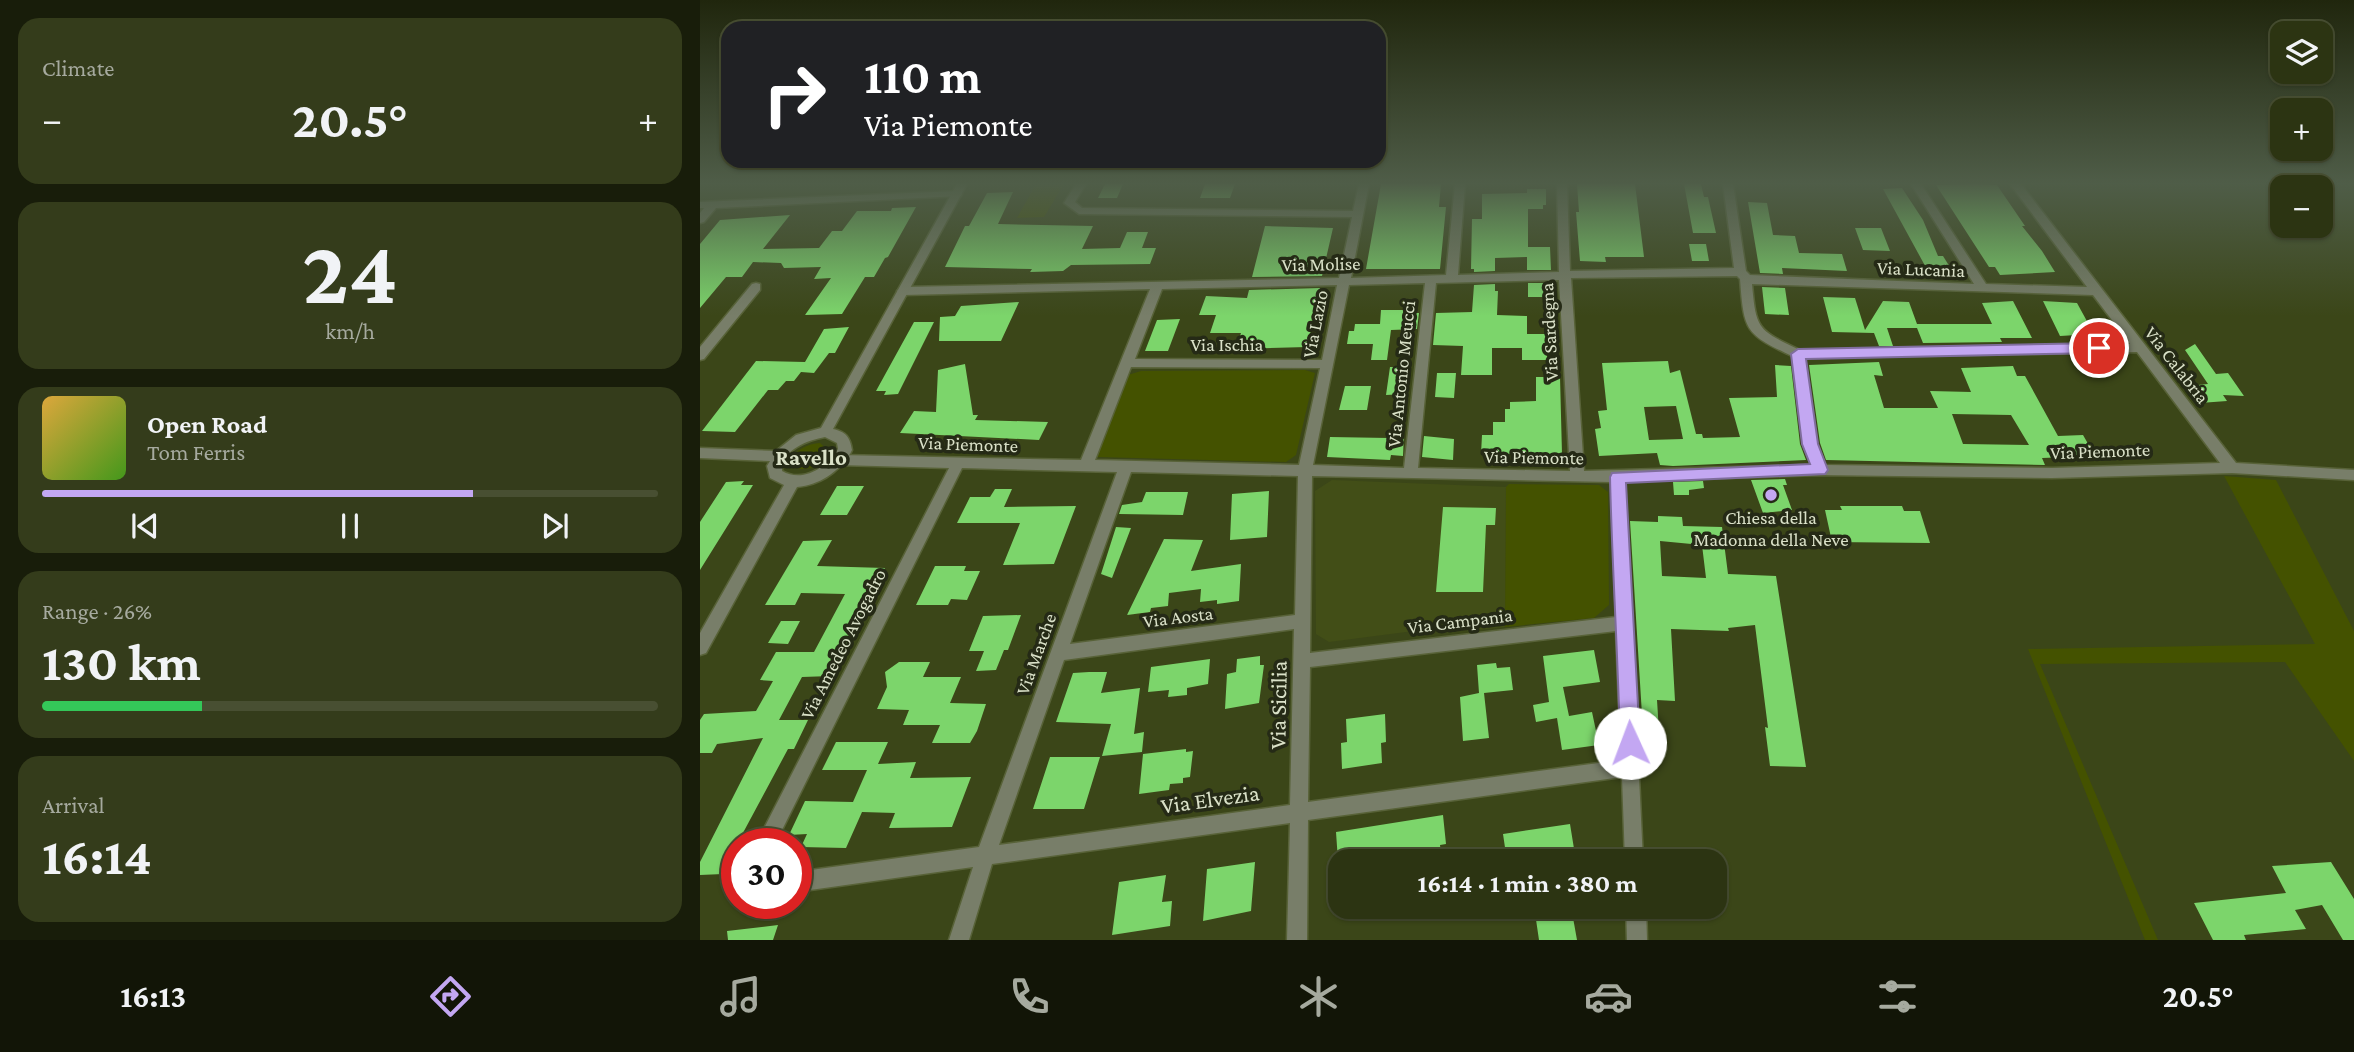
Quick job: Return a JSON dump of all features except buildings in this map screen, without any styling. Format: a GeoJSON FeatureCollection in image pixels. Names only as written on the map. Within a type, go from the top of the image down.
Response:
{"type":"FeatureCollection","features":[{"type":"Feature","properties":{"kind":"street"},"geometry":{"type":"LineString","coordinates":[[825,432],[938,228]]}},
{"type":"Feature","properties":{"kind":"street","name":"Via Lazio"},"geometry":{"type":"LineString","coordinates":[[1305,471],[1354,228]]}},
{"type":"Feature","properties":{"kind":"street"},"geometry":{"type":"LineString","coordinates":[[1452,279],[1456,228]]}},
{"type":"Feature","properties":{"kind":"street","name":"Via Sardegna"},"geometry":{"type":"LineString","coordinates":[[1563,228],[1577,477]]}},
{"type":"Feature","properties":{"kind":"street"},"geometry":{"type":"LineString","coordinates":[[1735,228],[1750,326],[1761,336],[1798,354],[2139,348]]}},
{"type":"Feature","properties":{"kind":"street"},"geometry":{"type":"LineString","coordinates":[[1944,228],[1983,288]]}},
{"type":"Feature","properties":{"kind":"street","name":"Via Calabria"},"geometry":{"type":"LineString","coordinates":[[2048,228],[2232,468]]}},
{"type":"Feature","properties":{"kind":"street","name":"Via Molise"},"geometry":{"type":"LineString","coordinates":[[903,291],[1565,275],[1743,275]]}},
{"type":"Feature","properties":{"kind":"street","name":"Via Lucania"},"geometry":{"type":"LineString","coordinates":[[1743,275],[1756,281],[2096,291]]}},
{"type":"Feature","properties":{"kind":"street","name":"Via Antonio Meucci"},"geometry":{"type":"LineString","coordinates":[[1410,474],[1431,279]]}},
{"type":"Feature","properties":{"kind":"street"},"geometry":{"type":"LineString","coordinates":[[1085,467],[1158,284]]}},
{"type":"Feature","properties":{"kind":"street"},"geometry":{"type":"LineString","coordinates":[[700,356],[756,287]]}},
{"type":"Feature","properties":{"kind":"street"},"geometry":{"type":"LineString","coordinates":[[1798,354],[1810,444],[1820,470]]}},
{"type":"Feature","properties":{"kind":"street","name":"Via Ischia"},"geometry":{"type":"LineString","coordinates":[[1126,363],[1326,364]]}},
{"type":"Feature","properties":{"kind":"street"},"geometry":{"type":"LineString","coordinates":[[825,432],[837,435],[844,441],[845,450],[839,460],[819,475],[793,482],[782,480],[775,474],[774,466],[778,456],[799,439],[825,432]]}},
{"type":"Feature","properties":{"kind":"street"},"geometry":{"type":"LineString","coordinates":[[700,453],[778,456]]}},
{"type":"Feature","properties":{"kind":"street","name":"Via Piemonte"},"geometry":{"type":"LineString","coordinates":[[839,460],[1577,477],[1820,470],[2052,473],[2232,468],[2354,475]]}},
{"type":"Feature","properties":{"kind":"street","name":"Via Amedeo Avogadro"},"geometry":{"type":"LineString","coordinates":[[773,828],[958,463]]}},
{"type":"Feature","properties":{"kind":"street","name":"Via Marche"},"geometry":{"type":"LineString","coordinates":[[959,940],[986,855],[1125,468]]}},
{"type":"Feature","properties":{"kind":"street","name":"Via Sicilia"},"geometry":{"type":"LineString","coordinates":[[1297,940],[1305,471]]}},
{"type":"Feature","properties":{"kind":"street"},"geometry":{"type":"LineString","coordinates":[[1618,477],[1634,849]]}},
{"type":"Feature","properties":{"kind":"street"},"geometry":{"type":"LineString","coordinates":[[700,648],[793,482]]}},
{"type":"Feature","properties":{"kind":"street","name":"Via Aosta"},"geometry":{"type":"LineString","coordinates":[[1059,653],[1303,621]]}},
{"type":"Feature","properties":{"kind":"street","name":"Via Campania"},"geometry":{"type":"LineString","coordinates":[[1302,661],[1624,623]]}},
{"type":"Feature","properties":{"kind":"street","name":"Via Elvezia"},"geometry":{"type":"LineString","coordinates":[[812,880],[1631,767]]}},
{"type":"Feature","properties":{"kind":"street"},"geometry":{"type":"LineString","coordinates":[[1636,919],[1637,940]]}},
{"type":"Feature","properties":{"kind":"shaded area"},"geometry":{"type":"Polygon","coordinates":[[[1305,370],[1315,373],[1296,455],[1286,462],[1098,457],[1128,375],[1141,371],[1305,370]]]}},
{"type":"Feature","properties":{"kind":"shaded area"},"geometry":{"type":"Polygon","coordinates":[[[820,443],[829,451],[823,460],[810,468],[793,467],[791,460],[799,450],[820,443]]]}},
{"type":"Feature","properties":{"kind":"shaded area"},"geometry":{"type":"Polygon","coordinates":[[[2224,476],[2276,480],[2354,631],[2354,761],[2285,662],[2040,664],[2158,940],[2145,940],[2028,649],[2315,644],[2224,476]]]}},
{"type":"Feature","properties":{"kind":"shaded area"},"geometry":{"type":"Polygon","coordinates":[[[1332,480],[1506,487],[1505,627],[1478,630],[1475,623],[1329,642],[1316,634],[1315,491],[1332,480]]]}},
{"type":"Feature","properties":{"kind":"shaded area"},"geometry":{"type":"Polygon","coordinates":[[[1509,484],[1599,485],[1608,492],[1609,605],[1594,618],[1505,627],[1506,487],[1509,484]]]}},
{"type":"Feature","properties":{"kind":"place","name":"Chiesa della Madonna della Neve"},"geometry":{"type":"Point","coordinates":[1771,495]}},
{"type":"Feature","properties":{"kind":"district","name":"Ravello"},"geometry":{"type":"Point","coordinates":[811,457]}},
{"type":"Feature","properties":{"kind":"route"},"geometry":{"type":"LineString","coordinates":[[1630,743],[1618,477],[1820,470],[1810,444],[1798,354],[2099,348]]}}]}
